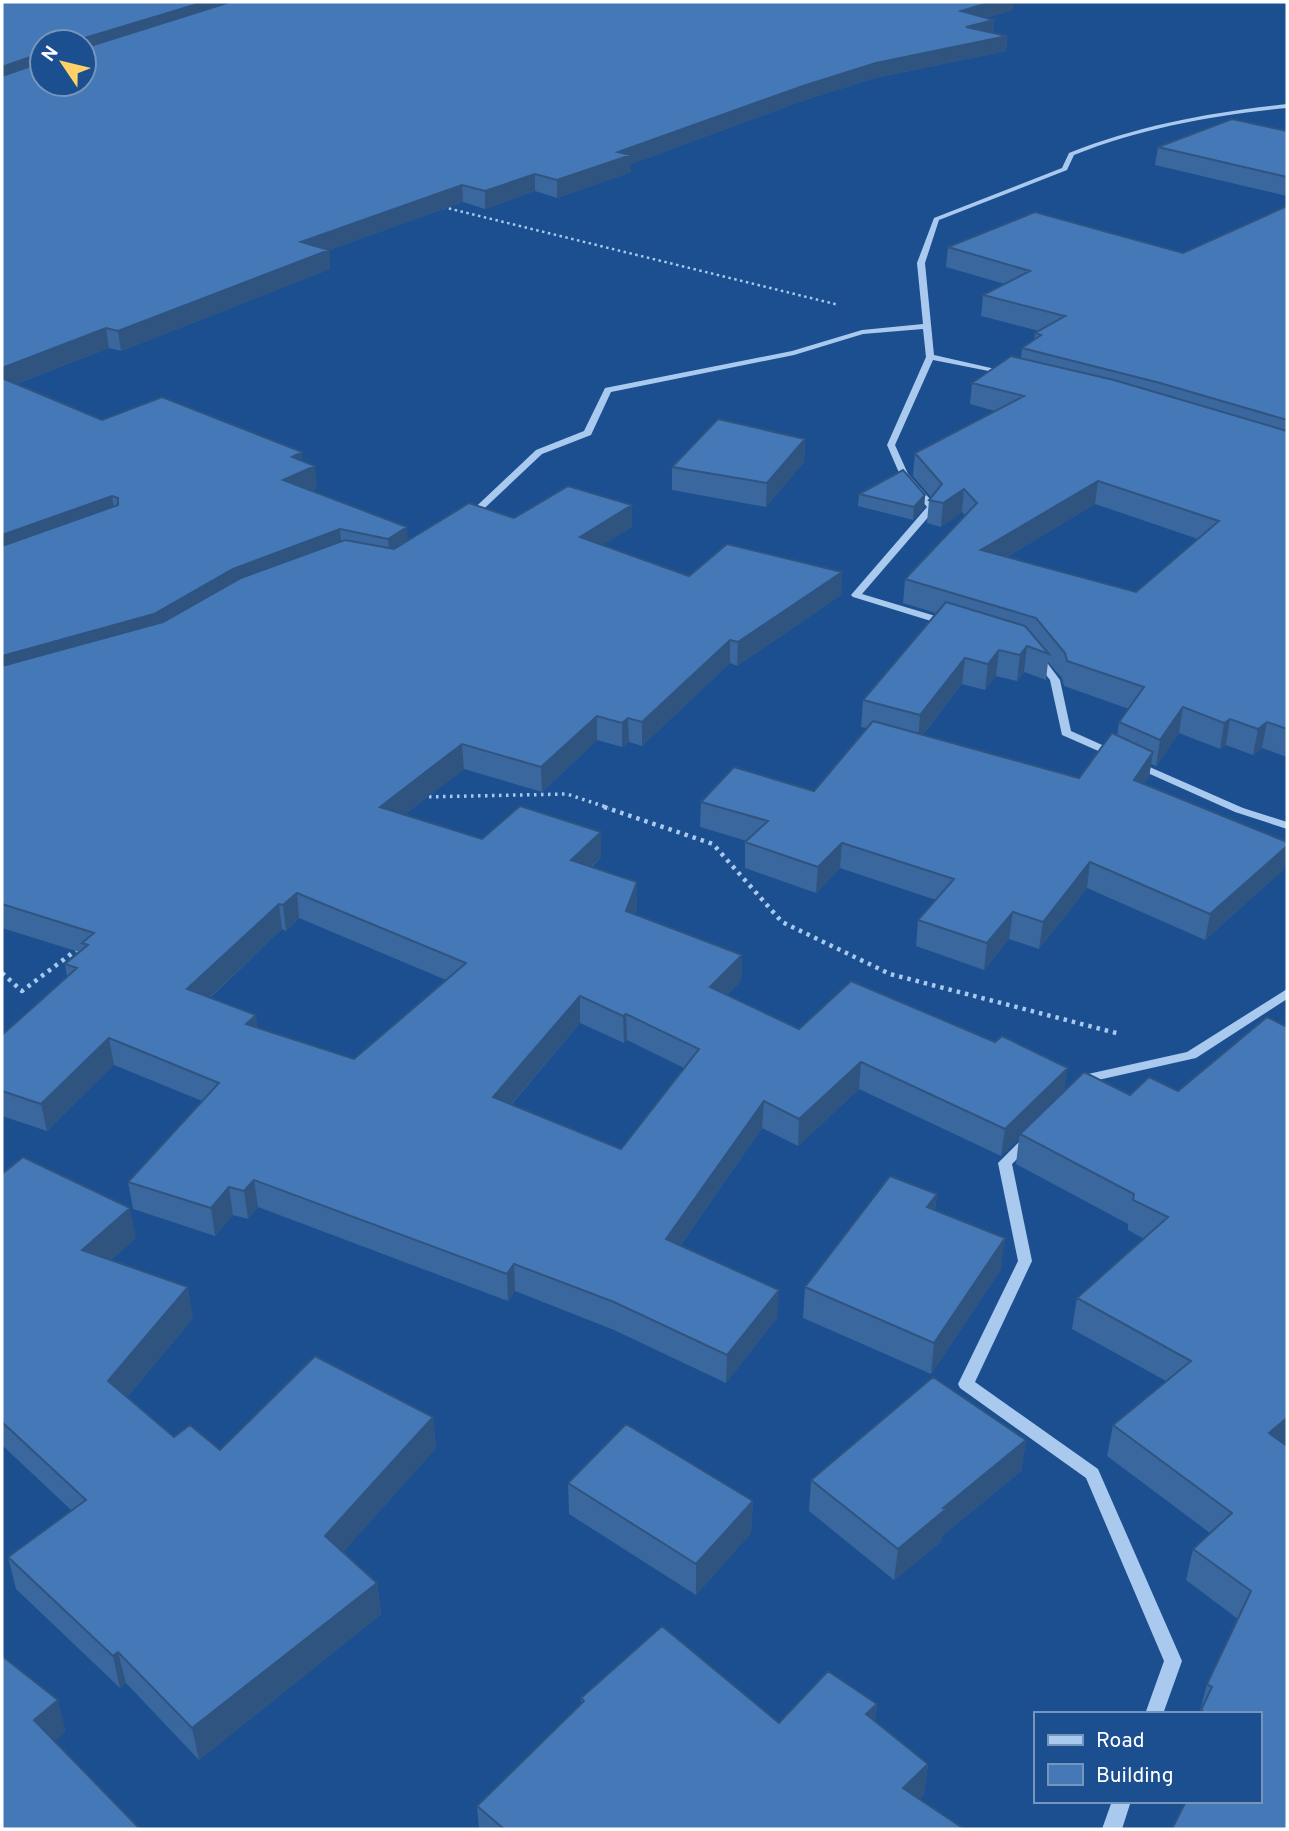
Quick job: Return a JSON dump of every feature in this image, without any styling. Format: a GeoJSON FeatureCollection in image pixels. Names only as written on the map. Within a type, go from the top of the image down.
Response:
{"type":"FeatureCollection","features":[{"type":"Feature","properties":{"kind":"street"},"geometry":{"type":"LineString","coordinates":[[962,627],[856,595],[932,506],[904,475],[891,446],[930,357],[921,263],[936,219],[1065,169],[1071,154],[1096,143],[1238,111],[1287,106]]}},
{"type":"Feature","properties":{"kind":"street"},"geometry":{"type":"LineString","coordinates":[[461,523],[519,474],[539,452],[588,433],[608,390],[794,353],[862,332],[927,326]]}},
{"type":"Feature","properties":{"kind":"street"},"geometry":{"type":"LineString","coordinates":[[930,357],[1014,374]]}},
{"type":"Feature","properties":{"kind":"street"},"geometry":{"type":"LineString","coordinates":[[1028,647],[1055,680],[1066,733],[1239,810],[1287,827]]}},
{"type":"Feature","properties":{"kind":"street"},"geometry":{"type":"LineString","coordinates":[[1074,1096],[1093,1077],[1191,1055],[1287,993]]}},
{"type":"Feature","properties":{"kind":"street"},"geometry":{"type":"LineString","coordinates":[[1035,1134],[1005,1163],[1025,1261],[966,1384],[1092,1474],[1173,1661],[1155,1712]]}},
{"type":"Feature","properties":{"kind":"street"},"geometry":{"type":"LineString","coordinates":[[1112,1829],[1121,1803]]}},
{"type":"Feature","properties":{"kind":"path"},"geometry":{"type":"LineString","coordinates":[[434,205],[848,306]]}},
{"type":"Feature","properties":{"kind":"path"},"geometry":{"type":"LineString","coordinates":[[420,797],[567,794],[713,844],[782,922],[890,974],[1125,1036]]}},
{"type":"Feature","properties":{"kind":"path"},"geometry":{"type":"LineString","coordinates":[[2,973],[22,991],[86,943]]}},
{"type":"Feature","properties":{"kind":"building"},"geometry":{"type":"Polygon","coordinates":[[[2,2],[204,2],[98,34],[98,28],[28,28],[28,58],[2,67],[2,2]]]}},
{"type":"Feature","properties":{"kind":"building"},"geometry":{"type":"Polygon","coordinates":[[[230,2],[992,2],[961,11],[994,20],[966,27],[1007,36],[876,63],[803,86],[618,152],[631,155],[557,180],[535,174],[485,191],[462,185],[301,242],[329,250],[118,331],[106,328],[2,368],[2,76],[28,67],[28,98],[98,98],[98,44],[230,2]]]}},
{"type":"Feature","properties":{"kind":"building"},"geometry":{"type":"Polygon","coordinates":[[[1232,119],[1287,131],[1287,177],[1158,147],[1232,119]]]}},
{"type":"Feature","properties":{"kind":"building"},"geometry":{"type":"Polygon","coordinates":[[[1287,206],[1287,420],[1160,383],[1022,348],[1041,335],[1035,333],[1065,316],[983,295],[1030,271],[948,247],[1035,212],[1183,253],[1287,206]]]}},
{"type":"Feature","properties":{"kind":"building"},"geometry":{"type":"Polygon","coordinates":[[[1011,356],[1114,380],[1287,431],[1287,729],[1267,722],[1258,729],[1230,719],[1224,723],[1183,707],[1160,740],[1119,722],[1144,687],[1067,661],[1065,653],[1036,618],[905,579],[977,503],[964,489],[943,503],[929,500],[942,484],[915,453],[1024,396],[972,383],[1011,356]],[[1098,481],[981,550],[1136,592],[1219,521],[1098,481]]]}},
{"type":"Feature","properties":{"kind":"building"},"geometry":{"type":"Polygon","coordinates":[[[2,378],[102,420],[162,397],[302,452],[292,457],[315,466],[283,480],[407,527],[388,539],[340,529],[233,569],[154,614],[2,656],[2,546],[118,505],[118,498],[112,496],[2,535],[2,378]]]}},
{"type":"Feature","properties":{"kind":"building"},"geometry":{"type":"Polygon","coordinates":[[[718,419],[805,439],[767,483],[672,467],[718,419]]]}},
{"type":"Feature","properties":{"kind":"building"},"geometry":{"type":"Polygon","coordinates":[[[903,470],[925,495],[914,507],[859,494],[903,470]]]}},
{"type":"Feature","properties":{"kind":"building"},"geometry":{"type":"Polygon","coordinates":[[[568,486],[632,505],[580,537],[689,576],[727,544],[842,572],[738,642],[730,640],[642,722],[628,718],[622,723],[597,716],[541,767],[462,744],[380,807],[482,839],[520,806],[601,832],[571,860],[637,882],[626,911],[742,955],[710,987],[799,1029],[851,981],[995,1042],[1002,1036],[1068,1068],[1005,1129],[861,1062],[799,1119],[764,1101],[666,1239],[779,1290],[727,1355],[614,1302],[514,1264],[507,1274],[254,1180],[244,1191],[229,1187],[211,1208],[128,1182],[219,1083],[109,1038],[41,1104],[2,1091],[2,1035],[77,968],[65,964],[88,945],[82,943],[94,933],[2,904],[2,666],[163,622],[241,578],[345,540],[394,549],[469,503],[514,518],[568,486]],[[297,893],[283,905],[279,904],[187,989],[256,1015],[246,1024],[354,1059],[466,963],[297,893]],[[580,996],[493,1097],[621,1149],[699,1049],[626,1014],[623,1016],[580,996]]]}},
{"type":"Feature","properties":{"kind":"building"},"geometry":{"type":"Polygon","coordinates":[[[946,602],[1025,626],[1049,654],[1027,646],[1020,655],[999,650],[988,664],[965,658],[920,715],[863,700],[946,602]]]}},
{"type":"Feature","properties":{"kind":"building"},"geometry":{"type":"Polygon","coordinates":[[[873,721],[1079,778],[1112,733],[1153,752],[1134,780],[1287,842],[1287,846],[1210,914],[1090,862],[1043,922],[1013,912],[987,943],[918,920],[954,879],[842,843],[818,867],[745,842],[768,821],[701,802],[734,767],[814,791],[873,721]]]}},
{"type":"Feature","properties":{"kind":"building"},"geometry":{"type":"Polygon","coordinates":[[[1267,1017],[1287,1027],[1287,1418],[1269,1433],[1287,1446],[1287,1829],[1172,1829],[1185,1803],[1261,1803],[1261,1712],[1201,1710],[1212,1687],[1207,1684],[1251,1591],[1193,1549],[1232,1513],[1113,1425],[1191,1361],[1077,1298],[1168,1217],[1133,1200],[1134,1194],[1020,1134],[1084,1072],[1130,1095],[1149,1077],[1178,1091],[1267,1017]]]}},
{"type":"Feature","properties":{"kind":"building"},"geometry":{"type":"Polygon","coordinates":[[[23,1157],[130,1208],[82,1250],[188,1287],[108,1381],[174,1437],[190,1425],[220,1450],[315,1356],[433,1417],[325,1536],[377,1583],[192,1728],[118,1652],[113,1656],[8,1557],[86,1500],[2,1422],[2,1174],[23,1157]]]}},
{"type":"Feature","properties":{"kind":"building"},"geometry":{"type":"Polygon","coordinates":[[[890,1176],[937,1194],[927,1207],[1005,1238],[934,1343],[805,1287],[890,1176]]]}},
{"type":"Feature","properties":{"kind":"building"},"geometry":{"type":"Polygon","coordinates":[[[933,1377],[1026,1440],[898,1549],[811,1480],[933,1377]]]}},
{"type":"Feature","properties":{"kind":"building"},"geometry":{"type":"Polygon","coordinates":[[[626,1424],[753,1501],[696,1564],[568,1483],[626,1424]]]}},
{"type":"Feature","properties":{"kind":"building"},"geometry":{"type":"Polygon","coordinates":[[[662,1626],[779,1723],[828,1671],[877,1704],[866,1714],[928,1764],[903,1788],[964,1829],[504,1829],[477,1806],[584,1701],[581,1698],[662,1626]]]}},
{"type":"Feature","properties":{"kind":"building"},"geometry":{"type":"Polygon","coordinates":[[[2,1656],[58,1700],[34,1720],[140,1829],[2,1829],[2,1656]]]}}]}
